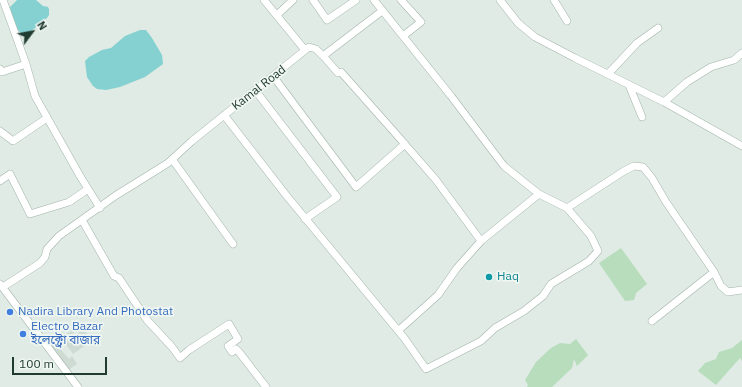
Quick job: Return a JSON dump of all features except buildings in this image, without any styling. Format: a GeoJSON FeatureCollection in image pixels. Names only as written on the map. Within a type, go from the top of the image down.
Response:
{"type":"FeatureCollection","features":[{"type":"Feature","properties":{"kind":"street"},"geometry":{"type":"LineString","coordinates":[[4,0],[26,64],[35,96],[100,208]]}},
{"type":"Feature","properties":{"kind":"street"},"geometry":{"type":"LineString","coordinates":[[264,0],[305,50],[309,47],[316,49],[338,73],[341,72],[436,180],[481,241]]}},
{"type":"Feature","properties":{"kind":"street"},"geometry":{"type":"LineString","coordinates":[[277,16],[293,0]]}},
{"type":"Feature","properties":{"kind":"street"},"geometry":{"type":"LineString","coordinates":[[313,0],[327,20],[356,0]]}},
{"type":"Feature","properties":{"kind":"street"},"geometry":{"type":"LineString","coordinates":[[224,115],[305,219],[398,330],[426,369],[481,341],[495,328],[524,311],[543,296],[551,284],[589,261],[598,251],[591,236],[567,208],[539,194],[504,166],[451,96],[374,0]]}},
{"type":"Feature","properties":{"kind":"street"},"geometry":{"type":"LineString","coordinates":[[401,0],[421,22],[403,36]]}},
{"type":"Feature","properties":{"kind":"street"},"geometry":{"type":"LineString","coordinates":[[500,0],[518,23],[535,37],[664,102],[742,146]]}},
{"type":"Feature","properties":{"kind":"street"},"geometry":{"type":"LineString","coordinates":[[554,0],[567,21]]}},
{"type":"Feature","properties":{"kind":"street"},"geometry":{"type":"LineString","coordinates":[[323,56],[382,11]]}},
{"type":"Feature","properties":{"kind":"street"},"geometry":{"type":"LineString","coordinates":[[608,74],[637,43],[658,28]]}},
{"type":"Feature","properties":{"kind":"street","name":"Kamal Road"},"geometry":{"type":"LineString","coordinates":[[1,286],[40,263],[45,257],[47,249],[59,236],[115,196],[172,159],[305,50]]}},
{"type":"Feature","properties":{"kind":"street"},"geometry":{"type":"LineString","coordinates":[[664,102],[687,82],[711,67],[734,60],[742,53]]}},
{"type":"Feature","properties":{"kind":"street"},"geometry":{"type":"LineString","coordinates":[[0,69],[2,72],[26,64]]}},
{"type":"Feature","properties":{"kind":"street"},"geometry":{"type":"LineString","coordinates":[[273,76],[356,187],[405,144]]}},
{"type":"Feature","properties":{"kind":"street"},"geometry":{"type":"LineString","coordinates":[[629,85],[642,117]]}},
{"type":"Feature","properties":{"kind":"street"},"geometry":{"type":"LineString","coordinates":[[255,90],[337,197],[305,219]]}},
{"type":"Feature","properties":{"kind":"street"},"geometry":{"type":"LineString","coordinates":[[0,131],[13,140],[47,118]]}},
{"type":"Feature","properties":{"kind":"street"},"geometry":{"type":"LineString","coordinates":[[172,159],[233,244]]}},
{"type":"Feature","properties":{"kind":"street"},"geometry":{"type":"LineString","coordinates":[[567,208],[624,171],[634,166],[643,168],[652,178],[666,202],[714,272],[721,286],[728,292],[742,290]]}},
{"type":"Feature","properties":{"kind":"street"},"geometry":{"type":"LineString","coordinates":[[0,181],[10,174],[30,214],[69,202],[88,189]]}},
{"type":"Feature","properties":{"kind":"street"},"geometry":{"type":"LineString","coordinates":[[398,330],[438,296],[457,268],[481,241],[539,194]]}},
{"type":"Feature","properties":{"kind":"street"},"geometry":{"type":"LineString","coordinates":[[82,220],[114,276],[119,278],[147,320],[180,358],[189,350],[229,324],[238,339],[228,346],[232,352],[236,349],[239,352],[266,387]]}},
{"type":"Feature","properties":{"kind":"street"},"geometry":{"type":"LineString","coordinates":[[652,321],[714,272]]}},
{"type":"Feature","properties":{"kind":"street"},"geometry":{"type":"LineString","coordinates":[[1,286],[78,387]]}},
{"type":"Feature","properties":{"kind":"shaded area"},"geometry":{"type":"Polygon","coordinates":[[[84,329],[92,341],[73,354],[65,343],[84,329]]]}},
{"type":"Feature","properties":{"kind":"shaded area"},"geometry":{"type":"Polygon","coordinates":[[[73,330],[75,332],[64,339],[64,342],[58,346],[69,359],[72,356],[77,364],[68,370],[50,344],[73,330]]]}},
{"type":"Feature","properties":{"kind":"green space"},"geometry":{"type":"Polygon","coordinates":[[[621,248],[647,284],[636,293],[634,300],[625,301],[599,263],[621,248]]]}},
{"type":"Feature","properties":{"kind":"green space"},"geometry":{"type":"Polygon","coordinates":[[[576,339],[588,355],[577,366],[574,359],[572,368],[552,387],[527,387],[528,385],[525,380],[536,362],[551,348],[560,343],[570,344],[576,339]]]}},
{"type":"Feature","properties":{"kind":"green space"},"geometry":{"type":"Polygon","coordinates":[[[742,340],[742,361],[740,358],[716,385],[698,371],[705,363],[716,359],[719,352],[732,348],[742,340]]]}},
{"type":"Feature","properties":{"kind":"water"},"geometry":{"type":"Polygon","coordinates":[[[17,0],[36,0],[49,9],[49,15],[47,18],[30,32],[23,35],[18,30],[11,13],[10,7],[17,0]]]}},
{"type":"Feature","properties":{"kind":"water"},"geometry":{"type":"Polygon","coordinates":[[[140,30],[146,30],[152,38],[162,55],[163,64],[145,77],[120,87],[106,90],[97,89],[93,86],[87,77],[85,61],[102,50],[111,48],[125,36],[140,30]]]}},
{"type":"Feature","properties":{"kind":"place","name":"Haq"},"geometry":{"type":"Point","coordinates":[489,277]}},
{"type":"Feature","properties":{"kind":"place","name":"Nadira Library And Photostat"},"geometry":{"type":"Point","coordinates":[10,312]}},
{"type":"Feature","properties":{"kind":"place","name":"Electro Bazar ইলেক্ট্রো বাজার"},"geometry":{"type":"Point","coordinates":[23,334]}}]}
